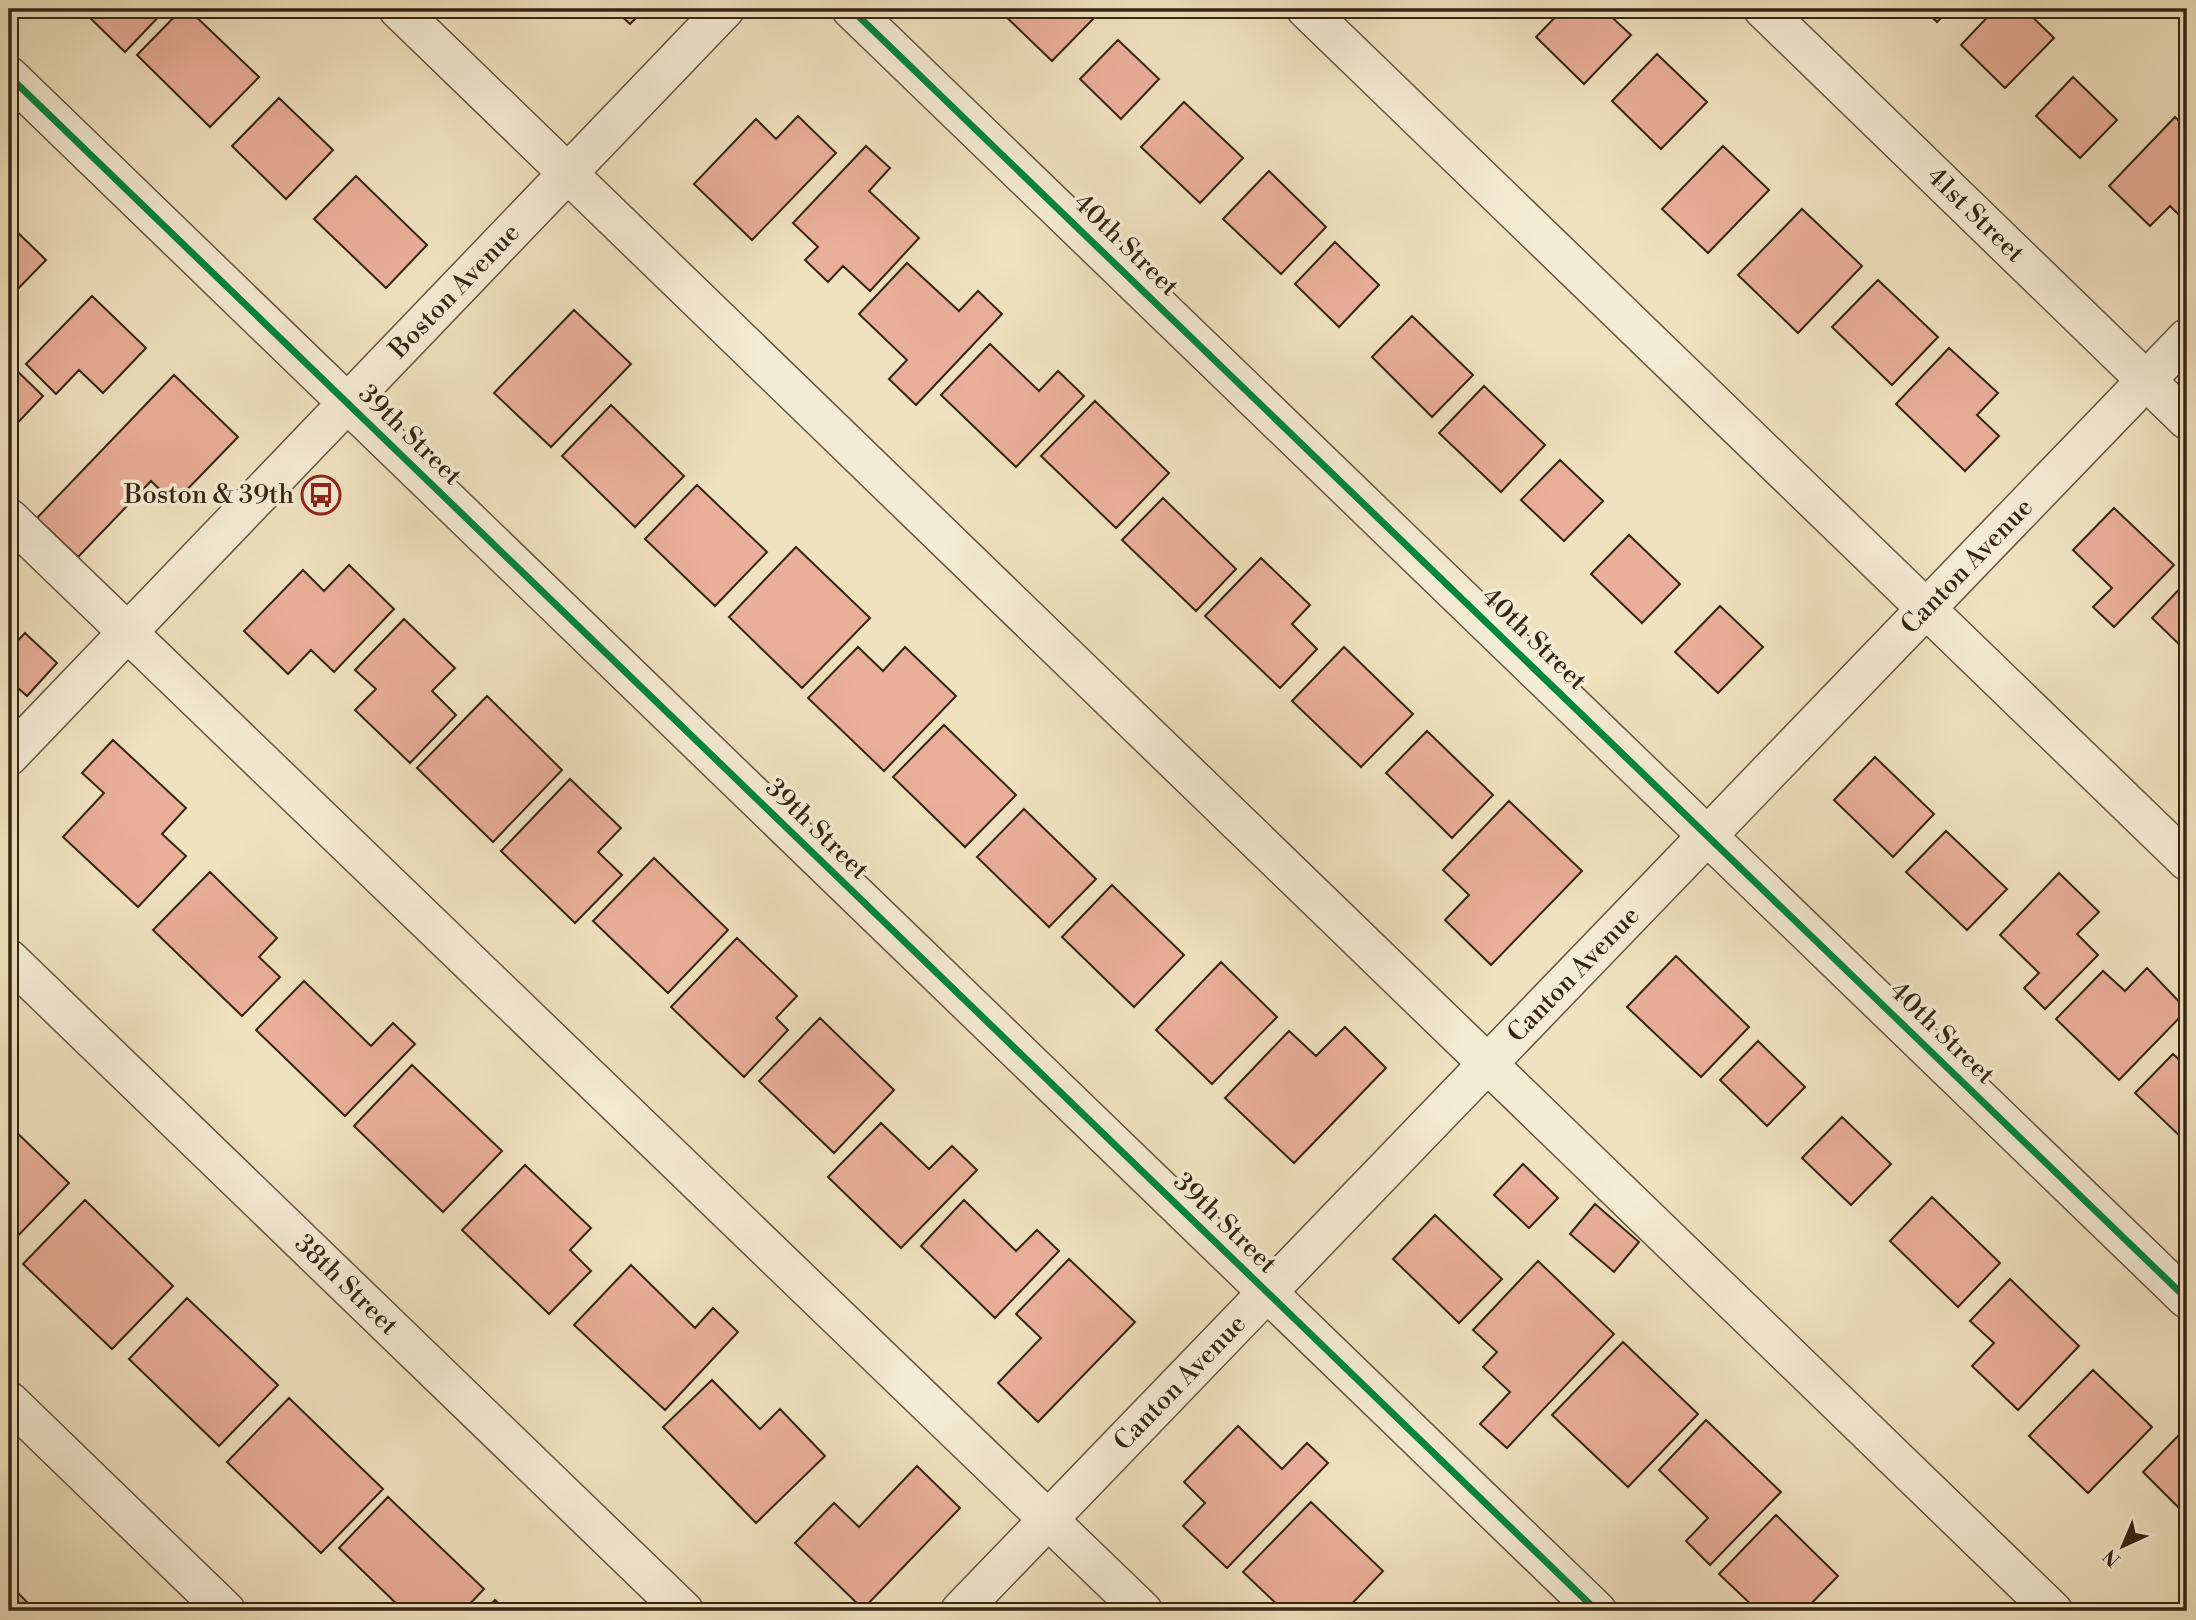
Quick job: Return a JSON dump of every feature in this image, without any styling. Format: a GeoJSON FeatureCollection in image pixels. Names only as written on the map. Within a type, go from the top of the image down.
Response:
{"type":"FeatureCollection","features":[{"type":"Feature","properties":{"kind":"street"},"geometry":{"type":"LineString","coordinates":[[398,9],[2053,1611]]}},
{"type":"Feature","properties":{"kind":"street","name":"Boston Avenue"},"geometry":{"type":"LineString","coordinates":[[9,756],[725,9]]}},
{"type":"Feature","properties":{"kind":"street","name":"40th Street"},"geometry":{"type":"LineString","coordinates":[[851,9],[2187,1299]]}},
{"type":"Feature","properties":{"kind":"street"},"geometry":{"type":"LineString","coordinates":[[1306,9],[2187,861]]}},
{"type":"Feature","properties":{"kind":"street","name":"41st Street"},"geometry":{"type":"LineString","coordinates":[[1763,9],[2187,420]]}},
{"type":"Feature","properties":{"kind":"street","name":"39th Street"},"geometry":{"type":"LineString","coordinates":[[9,76],[1597,1611]]}},
{"type":"Feature","properties":{"kind":"street","name":"Canton Avenue"},"geometry":{"type":"LineString","coordinates":[[960,1611],[1927,611],[2187,338]]}},
{"type":"Feature","properties":{"kind":"street"},"geometry":{"type":"LineString","coordinates":[[9,518],[1143,1611]]}},
{"type":"Feature","properties":{"kind":"street","name":"38th Street"},"geometry":{"type":"LineString","coordinates":[[9,959],[684,1611]]}},
{"type":"Feature","properties":{"kind":"street"},"geometry":{"type":"LineString","coordinates":[[9,1401],[226,1611]]}},
{"type":"Feature","properties":{"kind":"building"},"geometry":{"type":"Polygon","coordinates":[[[81,9],[166,9],[125,52],[81,9]]]}},
{"type":"Feature","properties":{"kind":"building"},"geometry":{"type":"Polygon","coordinates":[[[182,9],[188,9],[259,77],[210,127],[137,55],[182,9]]]}},
{"type":"Feature","properties":{"kind":"building"},"geometry":{"type":"Polygon","coordinates":[[[614,9],[645,9],[630,24],[614,9]]]}},
{"type":"Feature","properties":{"kind":"building"},"geometry":{"type":"Polygon","coordinates":[[[998,9],[1084,9],[1094,18],[1052,61],[998,9]]]}},
{"type":"Feature","properties":{"kind":"building"},"geometry":{"type":"Polygon","coordinates":[[[1563,9],[1603,9],[1631,35],[1584,84],[1536,37],[1563,9]]]}},
{"type":"Feature","properties":{"kind":"building"},"geometry":{"type":"Polygon","coordinates":[[[1923,9],[1950,9],[1937,22],[1923,9]]]}},
{"type":"Feature","properties":{"kind":"building"},"geometry":{"type":"Polygon","coordinates":[[[1995,9],[2024,9],[2054,38],[2005,88],[1961,45],[1995,9]]]}},
{"type":"Feature","properties":{"kind":"building"},"geometry":{"type":"Polygon","coordinates":[[[1118,40],[1159,79],[1121,119],[1080,79],[1118,40]]]}},
{"type":"Feature","properties":{"kind":"building"},"geometry":{"type":"Polygon","coordinates":[[[1657,54],[1707,102],[1661,149],[1612,101],[1657,54]]]}},
{"type":"Feature","properties":{"kind":"building"},"geometry":{"type":"Polygon","coordinates":[[[2073,77],[2117,120],[2080,158],[2036,116],[2073,77]]]}},
{"type":"Feature","properties":{"kind":"building"},"geometry":{"type":"Polygon","coordinates":[[[279,98],[333,150],[286,199],[232,146],[279,98]]]}},
{"type":"Feature","properties":{"kind":"building"},"geometry":{"type":"Polygon","coordinates":[[[1184,102],[1243,158],[1200,203],[1141,147],[1184,102]]]}},
{"type":"Feature","properties":{"kind":"building"},"geometry":{"type":"Polygon","coordinates":[[[798,116],[836,153],[752,240],[694,184],[756,119],[776,139],[798,116]]]}},
{"type":"Feature","properties":{"kind":"building"},"geometry":{"type":"Polygon","coordinates":[[[2175,117],[2187,129],[2187,223],[2170,206],[2150,226],[2109,186],[2175,117]]]}},
{"type":"Feature","properties":{"kind":"building"},"geometry":{"type":"Polygon","coordinates":[[[866,146],[890,168],[869,191],[919,238],[870,291],[843,266],[828,282],[805,260],[818,247],[793,223],[866,146]]]}},
{"type":"Feature","properties":{"kind":"building"},"geometry":{"type":"Polygon","coordinates":[[[1723,146],[1769,190],[1708,253],[1662,209],[1723,146]]]}},
{"type":"Feature","properties":{"kind":"building"},"geometry":{"type":"Polygon","coordinates":[[[1269,171],[1326,227],[1281,274],[1223,219],[1269,171]]]}},
{"type":"Feature","properties":{"kind":"building"},"geometry":{"type":"Polygon","coordinates":[[[356,176],[427,245],[386,288],[314,219],[356,176]]]}},
{"type":"Feature","properties":{"kind":"building"},"geometry":{"type":"Polygon","coordinates":[[[1802,209],[1862,266],[1798,333],[1738,275],[1802,209]]]}},
{"type":"Feature","properties":{"kind":"building"},"geometry":{"type":"Polygon","coordinates":[[[9,224],[46,260],[9,298],[9,224]]]}},
{"type":"Feature","properties":{"kind":"building"},"geometry":{"type":"Polygon","coordinates":[[[1335,242],[1379,285],[1339,327],[1295,284],[1335,242]]]}},
{"type":"Feature","properties":{"kind":"building"},"geometry":{"type":"Polygon","coordinates":[[[907,263],[959,311],[978,291],[1002,314],[916,405],[889,379],[907,360],[859,314],[907,263]]]}},
{"type":"Feature","properties":{"kind":"building"},"geometry":{"type":"Polygon","coordinates":[[[1878,280],[1938,337],[1892,385],[1832,327],[1878,280]]]}},
{"type":"Feature","properties":{"kind":"building"},"geometry":{"type":"Polygon","coordinates":[[[92,296],[146,348],[103,393],[79,370],[56,394],[26,364],[92,296]]]}},
{"type":"Feature","properties":{"kind":"building"},"geometry":{"type":"Polygon","coordinates":[[[574,310],[631,364],[551,447],[494,393],[574,310]]]}},
{"type":"Feature","properties":{"kind":"building"},"geometry":{"type":"Polygon","coordinates":[[[1412,316],[1473,375],[1432,417],[1372,357],[1412,316]]]}},
{"type":"Feature","properties":{"kind":"building"},"geometry":{"type":"Polygon","coordinates":[[[990,344],[1039,391],[1058,371],[1084,396],[1016,467],[941,395],[990,344]]]}},
{"type":"Feature","properties":{"kind":"building"},"geometry":{"type":"Polygon","coordinates":[[[1949,348],[1998,393],[1977,415],[1999,436],[1965,471],[1896,404],[1949,348]]]}},
{"type":"Feature","properties":{"kind":"building"},"geometry":{"type":"Polygon","coordinates":[[[9,363],[43,396],[9,432],[9,363]]]}},
{"type":"Feature","properties":{"kind":"building"},"geometry":{"type":"Polygon","coordinates":[[[174,375],[238,437],[174,503],[151,481],[78,557],[37,518],[174,375]]]}},
{"type":"Feature","properties":{"kind":"building"},"geometry":{"type":"Polygon","coordinates":[[[1484,386],[1545,445],[1501,492],[1439,433],[1484,386]]]}},
{"type":"Feature","properties":{"kind":"building"},"geometry":{"type":"Polygon","coordinates":[[[1095,401],[1169,473],[1116,528],[1041,456],[1095,401]]]}},
{"type":"Feature","properties":{"kind":"building"},"geometry":{"type":"Polygon","coordinates":[[[611,405],[684,476],[635,527],[562,456],[611,405]]]}},
{"type":"Feature","properties":{"kind":"building"},"geometry":{"type":"Polygon","coordinates":[[[1560,460],[1603,501],[1564,541],[1521,500],[1560,460]]]}},
{"type":"Feature","properties":{"kind":"building"},"geometry":{"type":"Polygon","coordinates":[[[697,485],[767,552],[715,606],[645,539],[697,485]]]}},
{"type":"Feature","properties":{"kind":"building"},"geometry":{"type":"Polygon","coordinates":[[[1163,498],[1236,569],[1196,611],[1122,540],[1163,498]]]}},
{"type":"Feature","properties":{"kind":"building"},"geometry":{"type":"Polygon","coordinates":[[[2114,508],[2174,565],[2114,627],[2093,607],[2112,588],[2073,550],[2114,508]]]}},
{"type":"Feature","properties":{"kind":"building"},"geometry":{"type":"Polygon","coordinates":[[[1629,535],[1680,584],[1642,623],[1591,574],[1629,535]]]}},
{"type":"Feature","properties":{"kind":"building"},"geometry":{"type":"Polygon","coordinates":[[[796,547],[870,618],[802,688],[729,617],[796,547]]]}},
{"type":"Feature","properties":{"kind":"building"},"geometry":{"type":"Polygon","coordinates":[[[1261,558],[1310,605],[1292,624],[1317,649],[1280,688],[1205,616],[1261,558]]]}},
{"type":"Feature","properties":{"kind":"building"},"geometry":{"type":"Polygon","coordinates":[[[349,565],[394,609],[334,672],[311,650],[288,674],[244,631],[303,570],[324,591],[349,565]]]}},
{"type":"Feature","properties":{"kind":"building"},"geometry":{"type":"Polygon","coordinates":[[[2187,581],[2187,652],[2152,618],[2187,581]]]}},
{"type":"Feature","properties":{"kind":"building"},"geometry":{"type":"Polygon","coordinates":[[[1720,606],[1763,647],[1718,693],[1675,652],[1720,606]]]}},
{"type":"Feature","properties":{"kind":"building"},"geometry":{"type":"Polygon","coordinates":[[[404,619],[455,668],[432,691],[456,715],[410,763],[355,710],[376,689],[355,670],[404,619]]]}},
{"type":"Feature","properties":{"kind":"building"},"geometry":{"type":"Polygon","coordinates":[[[25,633],[57,663],[27,696],[9,680],[9,650],[25,633]]]}},
{"type":"Feature","properties":{"kind":"building"},"geometry":{"type":"Polygon","coordinates":[[[858,647],[883,671],[905,647],[956,696],[884,771],[808,698],[858,647]]]}},
{"type":"Feature","properties":{"kind":"building"},"geometry":{"type":"Polygon","coordinates":[[[1344,647],[1413,714],[1361,767],[1292,701],[1344,647]]]}},
{"type":"Feature","properties":{"kind":"building"},"geometry":{"type":"Polygon","coordinates":[[[487,696],[562,770],[493,842],[417,768],[487,696]]]}},
{"type":"Feature","properties":{"kind":"building"},"geometry":{"type":"Polygon","coordinates":[[[944,725],[1016,795],[965,847],[893,777],[944,725]]]}},
{"type":"Feature","properties":{"kind":"building"},"geometry":{"type":"Polygon","coordinates":[[[1427,731],[1493,795],[1452,838],[1386,773],[1427,731]]]}},
{"type":"Feature","properties":{"kind":"building"},"geometry":{"type":"Polygon","coordinates":[[[113,740],[186,808],[162,834],[186,856],[138,907],[63,837],[104,793],[82,773],[113,740]]]}},
{"type":"Feature","properties":{"kind":"building"},"geometry":{"type":"Polygon","coordinates":[[[1875,757],[1934,814],[1893,857],[1834,800],[1875,757]]]}},
{"type":"Feature","properties":{"kind":"building"},"geometry":{"type":"Polygon","coordinates":[[[570,779],[621,828],[598,852],[622,875],[575,923],[501,851],[570,779]]]}},
{"type":"Feature","properties":{"kind":"building"},"geometry":{"type":"Polygon","coordinates":[[[1509,801],[1582,871],[1491,965],[1445,920],[1469,895],[1443,870],[1509,801]]]}},
{"type":"Feature","properties":{"kind":"building"},"geometry":{"type":"Polygon","coordinates":[[[1024,809],[1096,879],[1049,927],[977,857],[1024,809]]]}},
{"type":"Feature","properties":{"kind":"building"},"geometry":{"type":"Polygon","coordinates":[[[1946,831],[2007,889],[1967,930],[1906,872],[1946,831]]]}},
{"type":"Feature","properties":{"kind":"building"},"geometry":{"type":"Polygon","coordinates":[[[654,858],[728,930],[668,993],[593,921],[654,858]]]}},
{"type":"Feature","properties":{"kind":"building"},"geometry":{"type":"Polygon","coordinates":[[[210,872],[277,938],[259,957],[280,977],[242,1016],[153,930],[210,872]]]}},
{"type":"Feature","properties":{"kind":"building"},"geometry":{"type":"Polygon","coordinates":[[[2059,873],[2099,912],[2077,934],[2098,955],[2045,1009],[2024,988],[2039,973],[2000,935],[2059,873]]]}},
{"type":"Feature","properties":{"kind":"building"},"geometry":{"type":"Polygon","coordinates":[[[1112,885],[1184,955],[1134,1007],[1062,937],[1112,885]]]}},
{"type":"Feature","properties":{"kind":"building"},"geometry":{"type":"Polygon","coordinates":[[[737,938],[797,996],[776,1018],[788,1030],[744,1077],[671,1007],[737,938]]]}},
{"type":"Feature","properties":{"kind":"building"},"geometry":{"type":"Polygon","coordinates":[[[1676,956],[1749,1027],[1701,1077],[1627,1007],[1676,956]]]}},
{"type":"Feature","properties":{"kind":"building"},"geometry":{"type":"Polygon","coordinates":[[[1221,962],[1277,1017],[1212,1084],[1156,1030],[1221,962]]]}},
{"type":"Feature","properties":{"kind":"building"},"geometry":{"type":"Polygon","coordinates":[[[2147,968],[2187,1010],[2119,1080],[2056,1019],[2103,971],[2125,991],[2147,968]]]}},
{"type":"Feature","properties":{"kind":"building"},"geometry":{"type":"Polygon","coordinates":[[[304,981],[371,1046],[393,1023],[415,1044],[345,1116],[256,1030],[304,981]]]}},
{"type":"Feature","properties":{"kind":"building"},"geometry":{"type":"Polygon","coordinates":[[[820,1018],[894,1090],[834,1153],[759,1081],[820,1018]]]}},
{"type":"Feature","properties":{"kind":"building"},"geometry":{"type":"Polygon","coordinates":[[[1345,1027],[1386,1068],[1294,1163],[1225,1098],[1289,1031],[1316,1056],[1345,1027]]]}},
{"type":"Feature","properties":{"kind":"building"},"geometry":{"type":"Polygon","coordinates":[[[1758,1041],[1805,1087],[1767,1126],[1720,1080],[1758,1041]]]}},
{"type":"Feature","properties":{"kind":"building"},"geometry":{"type":"Polygon","coordinates":[[[2173,1054],[2187,1067],[2186,1142],[2135,1093],[2173,1054]]]}},
{"type":"Feature","properties":{"kind":"building"},"geometry":{"type":"Polygon","coordinates":[[[412,1065],[502,1151],[443,1212],[354,1126],[412,1065]]]}},
{"type":"Feature","properties":{"kind":"building"},"geometry":{"type":"Polygon","coordinates":[[[1842,1117],[1891,1164],[1851,1205],[1802,1158],[1842,1117]]]}},
{"type":"Feature","properties":{"kind":"building"},"geometry":{"type":"Polygon","coordinates":[[[881,1123],[929,1169],[952,1146],[977,1170],[901,1248],[828,1177],[881,1123]]]}},
{"type":"Feature","properties":{"kind":"building"},"geometry":{"type":"Polygon","coordinates":[[[9,1125],[69,1183],[9,1245],[9,1125]]]}},
{"type":"Feature","properties":{"kind":"building"},"geometry":{"type":"Polygon","coordinates":[[[1523,1164],[1558,1198],[1529,1228],[1494,1195],[1523,1164]]]}},
{"type":"Feature","properties":{"kind":"building"},"geometry":{"type":"Polygon","coordinates":[[[525,1165],[591,1228],[570,1250],[591,1271],[549,1314],[462,1230],[525,1165]]]}},
{"type":"Feature","properties":{"kind":"building"},"geometry":{"type":"Polygon","coordinates":[[[1932,1197],[2000,1263],[1958,1307],[1890,1241],[1932,1197]]]}},
{"type":"Feature","properties":{"kind":"building"},"geometry":{"type":"Polygon","coordinates":[[[85,1200],[173,1286],[112,1349],[23,1264],[85,1200]]]}},
{"type":"Feature","properties":{"kind":"building"},"geometry":{"type":"Polygon","coordinates":[[[964,1200],[1016,1251],[1037,1230],[1059,1251],[995,1318],[921,1246],[964,1200]]]}},
{"type":"Feature","properties":{"kind":"building"},"geometry":{"type":"Polygon","coordinates":[[[1595,1204],[1639,1242],[1614,1272],[1570,1234],[1595,1204]]]}},
{"type":"Feature","properties":{"kind":"building"},"geometry":{"type":"Polygon","coordinates":[[[1435,1215],[1502,1279],[1459,1323],[1393,1259],[1435,1215]]]}},
{"type":"Feature","properties":{"kind":"building"},"geometry":{"type":"Polygon","coordinates":[[[1069,1259],[1135,1322],[1038,1422],[998,1383],[1041,1338],[1016,1314],[1069,1259]]]}},
{"type":"Feature","properties":{"kind":"building"},"geometry":{"type":"Polygon","coordinates":[[[1538,1261],[1614,1334],[1507,1448],[1480,1424],[1510,1392],[1483,1367],[1497,1352],[1473,1330],[1538,1261]]]}},
{"type":"Feature","properties":{"kind":"building"},"geometry":{"type":"Polygon","coordinates":[[[631,1265],[695,1328],[713,1308],[738,1332],[665,1410],[574,1325],[631,1265]]]}},
{"type":"Feature","properties":{"kind":"building"},"geometry":{"type":"Polygon","coordinates":[[[2010,1279],[2079,1346],[2018,1410],[1972,1366],[1994,1343],[1970,1321],[2010,1279]]]}},
{"type":"Feature","properties":{"kind":"building"},"geometry":{"type":"Polygon","coordinates":[[[187,1298],[278,1385],[219,1446],[129,1359],[187,1298]]]}},
{"type":"Feature","properties":{"kind":"building"},"geometry":{"type":"Polygon","coordinates":[[[1623,1342],[1698,1414],[1628,1487],[1552,1415],[1623,1342]]]}},
{"type":"Feature","properties":{"kind":"building"},"geometry":{"type":"Polygon","coordinates":[[[2093,1370],[2152,1427],[2088,1493],[2029,1436],[2093,1370]]]}},
{"type":"Feature","properties":{"kind":"building"},"geometry":{"type":"Polygon","coordinates":[[[712,1380],[760,1429],[780,1409],[825,1456],[756,1523],[663,1427],[712,1380]]]}},
{"type":"Feature","properties":{"kind":"building"},"geometry":{"type":"Polygon","coordinates":[[[289,1398],[383,1489],[321,1553],[227,1462],[289,1398]]]}},
{"type":"Feature","properties":{"kind":"building"},"geometry":{"type":"Polygon","coordinates":[[[1706,1420],[1781,1492],[1710,1565],[1686,1541],[1708,1518],[1659,1470],[1706,1420]]]}},
{"type":"Feature","properties":{"kind":"building"},"geometry":{"type":"Polygon","coordinates":[[[1238,1426],[1282,1469],[1307,1443],[1328,1463],[1227,1568],[1183,1526],[1205,1503],[1184,1482],[1238,1426]]]}},
{"type":"Feature","properties":{"kind":"building"},"geometry":{"type":"Polygon","coordinates":[[[2180,1434],[2187,1442],[2187,1510],[2184,1513],[2143,1472],[2180,1434]]]}},
{"type":"Feature","properties":{"kind":"building"},"geometry":{"type":"Polygon","coordinates":[[[917,1466],[960,1508],[863,1609],[795,1543],[834,1503],[859,1527],[917,1466]]]}},
{"type":"Feature","properties":{"kind":"building"},"geometry":{"type":"Polygon","coordinates":[[[388,1497],[484,1589],[463,1611],[404,1611],[339,1548],[388,1497]]]}},
{"type":"Feature","properties":{"kind":"building"},"geometry":{"type":"Polygon","coordinates":[[[1311,1502],[1383,1571],[1345,1611],[1284,1611],[1243,1572],[1311,1502]]]}},
{"type":"Feature","properties":{"kind":"building"},"geometry":{"type":"Polygon","coordinates":[[[1776,1515],[1838,1576],[1804,1611],[1758,1611],[1719,1574],[1776,1515]]]}},
{"type":"Feature","properties":{"kind":"building"},"geometry":{"type":"Polygon","coordinates":[[[9,1584],[36,1611],[9,1611],[9,1584]]]}},
{"type":"Feature","properties":{"kind":"building"},"geometry":{"type":"Polygon","coordinates":[[[495,1600],[507,1611],[484,1611],[495,1600]]]}},
{"type":"Feature","properties":{"kind":"cycle path"},"geometry":{"type":"LineString","coordinates":[[851,9],[2187,1299]]}},
{"type":"Feature","properties":{"kind":"cycle path"},"geometry":{"type":"LineString","coordinates":[[9,76],[1597,1611]]}},
{"type":"Feature","properties":{"kind":"place","name":"Boston & 39th"},"geometry":{"type":"Point","coordinates":[321,495]}}]}
